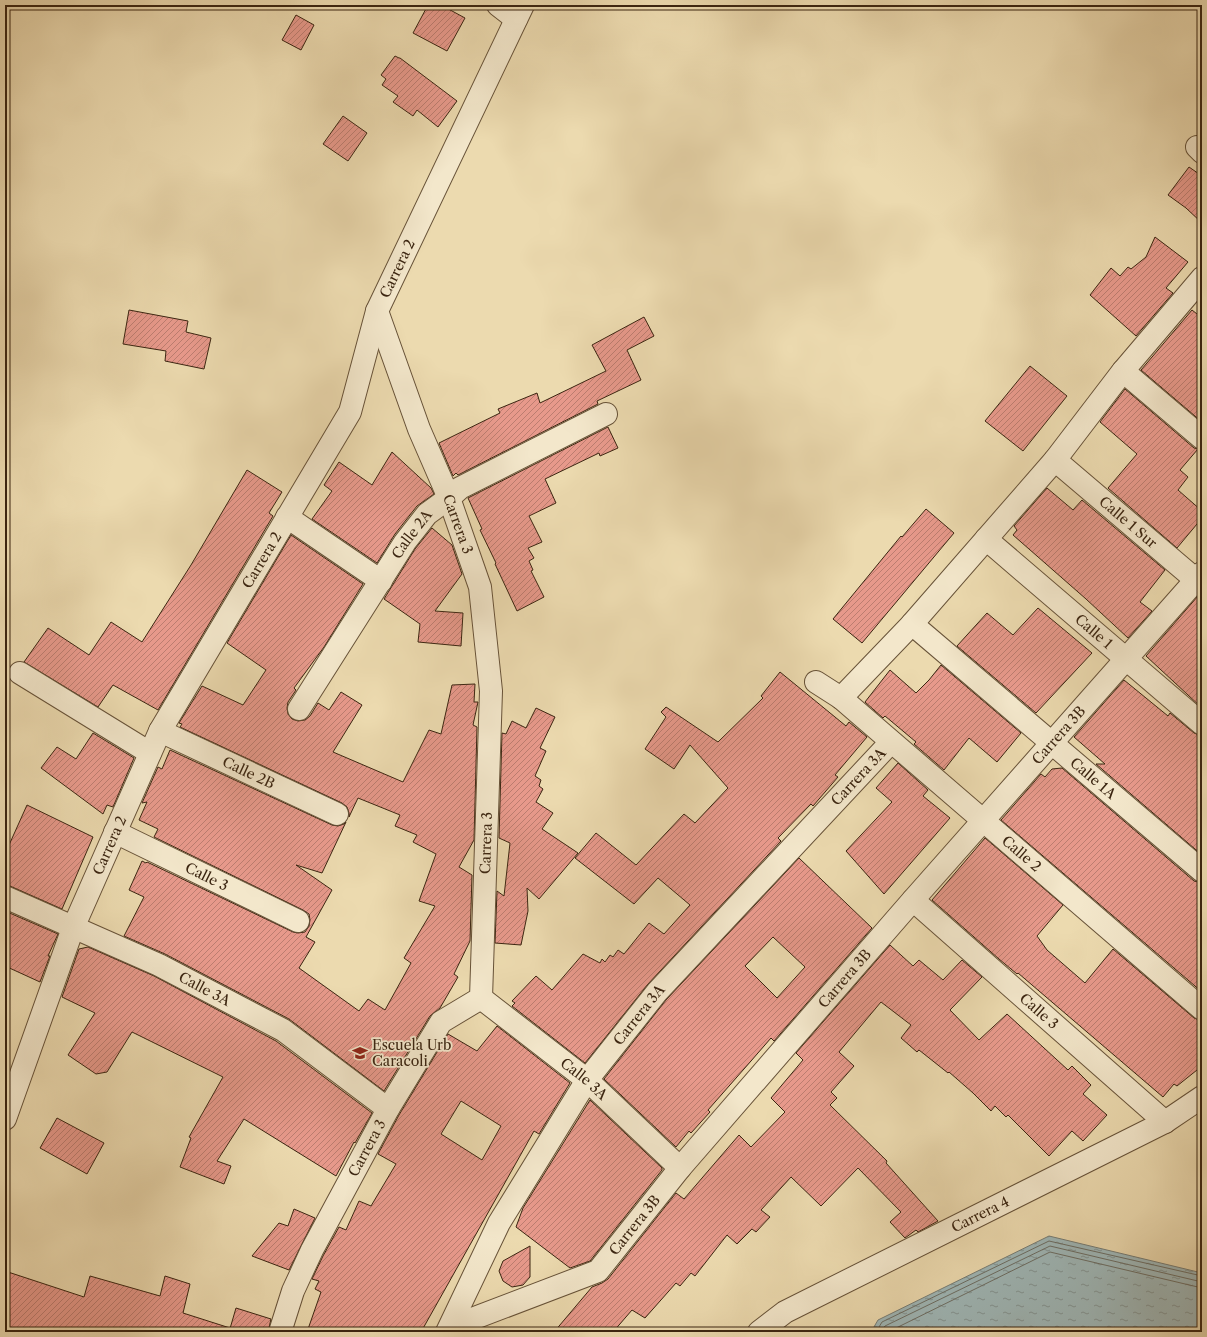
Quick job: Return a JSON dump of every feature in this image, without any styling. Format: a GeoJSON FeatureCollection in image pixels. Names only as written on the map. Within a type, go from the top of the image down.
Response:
{"type":"FeatureCollection","features":[{"type":"Feature","properties":{"kind":"street"},"geometry":{"type":"LineString","coordinates":[[498,5],[520,12]]}},
{"type":"Feature","properties":{"kind":"street","name":"Carrera 2"},"geometry":{"type":"LineString","coordinates":[[5,1119],[73,928],[160,731],[350,412],[376,311],[520,12]]}},
{"type":"Feature","properties":{"kind":"street"},"geometry":{"type":"LineString","coordinates":[[816,682],[841,698],[912,624],[1055,460],[1123,371],[1198,289]]}},
{"type":"Feature","properties":{"kind":"street","name":"Carrera 3"},"geometry":{"type":"LineString","coordinates":[[280,1332],[293,1291],[312,1250],[388,1110],[441,1022],[481,998],[491,691],[480,587],[449,498],[419,430],[376,311]]}},
{"type":"Feature","properties":{"kind":"street"},"geometry":{"type":"LineString","coordinates":[[1123,371],[1202,438]]}},
{"type":"Feature","properties":{"kind":"street","name":"Calle 2A"},"geometry":{"type":"LineString","coordinates":[[299,709],[405,542],[426,514],[449,498],[460,488],[606,414]]}},
{"type":"Feature","properties":{"kind":"street","name":"Calle 1 Sur"},"geometry":{"type":"LineString","coordinates":[[1055,460],[1200,580]]}},
{"type":"Feature","properties":{"kind":"street"},"geometry":{"type":"LineString","coordinates":[[287,517],[381,581]]}},
{"type":"Feature","properties":{"kind":"street","name":"Calle 1"},"geometry":{"type":"LineString","coordinates":[[986,538],[1202,724]]}},
{"type":"Feature","properties":{"kind":"street","name":"Carrera 3B"},"geometry":{"type":"LineString","coordinates":[[449,1329],[598,1271],[680,1168],[913,900],[1126,659],[1200,580]]}},
{"type":"Feature","properties":{"kind":"street","name":"Calle 1A"},"geometry":{"type":"LineString","coordinates":[[912,624],[1202,871]]}},
{"type":"Feature","properties":{"kind":"street"},"geometry":{"type":"LineString","coordinates":[[20,673],[150,753]]}},
{"type":"Feature","properties":{"kind":"street","name":"Calle 2"},"geometry":{"type":"LineString","coordinates":[[841,698],[1202,1009]]}},
{"type":"Feature","properties":{"kind":"street","name":"Calle 2B"},"geometry":{"type":"LineString","coordinates":[[160,731],[337,814]]}},
{"type":"Feature","properties":{"kind":"street","name":"Carrera 3A"},"geometry":{"type":"LineString","coordinates":[[449,1329],[498,1223],[587,1080],[657,992],[891,742]]}},
{"type":"Feature","properties":{"kind":"street","name":"Calle 3"},"geometry":{"type":"LineString","coordinates":[[115,832],[298,921]]}},
{"type":"Feature","properties":{"kind":"street","name":"Calle 3A"},"geometry":{"type":"LineString","coordinates":[[5,897],[159,965],[283,1030],[388,1110]]}},
{"type":"Feature","properties":{"kind":"street","name":"Calle 3"},"geometry":{"type":"LineString","coordinates":[[913,900],[1165,1122]]}},
{"type":"Feature","properties":{"kind":"street","name":"Calle 3A"},"geometry":{"type":"LineString","coordinates":[[481,998],[587,1080],[680,1168]]}},
{"type":"Feature","properties":{"kind":"street","name":"Carrera 4"},"geometry":{"type":"LineString","coordinates":[[759,1332],[785,1312],[1165,1122],[1202,1097]]}},
{"type":"Feature","properties":{"kind":"water"},"geometry":{"type":"Polygon","coordinates":[[[1049,1236],[1202,1273],[1202,1332],[871,1332],[878,1320],[1049,1236]]]}},
{"type":"Feature","properties":{"kind":"building"},"geometry":{"type":"Polygon","coordinates":[[[428,5],[441,5],[465,18],[447,51],[413,33],[428,5]]]}},
{"type":"Feature","properties":{"kind":"building"},"geometry":{"type":"Polygon","coordinates":[[[296,15],[314,25],[301,50],[282,40],[296,15]]]}},
{"type":"Feature","properties":{"kind":"building"},"geometry":{"type":"Polygon","coordinates":[[[395,56],[400,58],[457,101],[438,127],[417,110],[413,116],[393,102],[398,96],[382,85],[386,79],[381,75],[395,56]]]}},
{"type":"Feature","properties":{"kind":"building"},"geometry":{"type":"Polygon","coordinates":[[[343,116],[367,133],[348,161],[323,144],[343,116]]]}},
{"type":"Feature","properties":{"kind":"building"},"geometry":{"type":"Polygon","coordinates":[[[1189,167],[1202,176],[1202,223],[1186,208],[1168,195],[1189,167]]]}},
{"type":"Feature","properties":{"kind":"building"},"geometry":{"type":"Polygon","coordinates":[[[1155,237],[1188,262],[1166,288],[1173,293],[1136,336],[1090,295],[1111,268],[1120,276],[1128,267],[1131,269],[1146,257],[1155,237]]]}},
{"type":"Feature","properties":{"kind":"building"},"geometry":{"type":"Polygon","coordinates":[[[129,310],[188,321],[186,332],[211,338],[204,369],[165,361],[166,351],[123,344],[129,310]]]}},
{"type":"Feature","properties":{"kind":"building"},"geometry":{"type":"Polygon","coordinates":[[[1192,310],[1202,318],[1202,422],[1141,370],[1192,310]]]}},
{"type":"Feature","properties":{"kind":"building"},"geometry":{"type":"Polygon","coordinates":[[[644,317],[654,336],[627,350],[641,380],[597,401],[598,404],[458,475],[456,473],[453,476],[439,443],[500,413],[498,409],[537,393],[540,403],[606,371],[592,345],[644,317]]]}},
{"type":"Feature","properties":{"kind":"building"},"geometry":{"type":"Polygon","coordinates":[[[1030,366],[1067,396],[1023,451],[985,421],[1030,366]]]}},
{"type":"Feature","properties":{"kind":"building"},"geometry":{"type":"Polygon","coordinates":[[[1125,389],[1194,448],[1198,449],[1180,470],[1188,477],[1178,490],[1202,511],[1202,518],[1177,548],[1108,488],[1137,454],[1100,422],[1125,389]]]}},
{"type":"Feature","properties":{"kind":"building"},"geometry":{"type":"Polygon","coordinates":[[[608,427],[618,448],[600,456],[599,453],[545,479],[556,503],[529,516],[542,542],[528,548],[534,558],[529,561],[533,570],[531,571],[544,597],[517,611],[480,530],[482,529],[468,498],[608,427]]]}},
{"type":"Feature","properties":{"kind":"building"},"geometry":{"type":"Polygon","coordinates":[[[392,452],[431,488],[434,494],[417,506],[395,534],[377,563],[312,519],[332,491],[324,485],[339,462],[372,485],[392,452]]]}},
{"type":"Feature","properties":{"kind":"building"},"geometry":{"type":"Polygon","coordinates":[[[247,470],[282,492],[269,513],[273,516],[158,710],[113,685],[98,707],[24,662],[48,628],[89,655],[111,622],[142,642],[191,565],[247,470]]]}},
{"type":"Feature","properties":{"kind":"building"},"geometry":{"type":"Polygon","coordinates":[[[1047,488],[1073,510],[1082,500],[1165,570],[1140,602],[1152,611],[1128,638],[1013,535],[1017,530],[1014,526],[1047,488]]]}},
{"type":"Feature","properties":{"kind":"building"},"geometry":{"type":"Polygon","coordinates":[[[926,509],[954,533],[862,643],[833,619],[901,536],[902,537],[926,509]]]}},
{"type":"Feature","properties":{"kind":"building"},"geometry":{"type":"Polygon","coordinates":[[[432,528],[452,545],[462,574],[435,611],[463,613],[461,646],[418,642],[420,624],[384,599],[415,549],[432,528]]]}},
{"type":"Feature","properties":{"kind":"building"},"geometry":{"type":"Polygon","coordinates":[[[291,535],[363,584],[324,647],[294,688],[296,690],[288,702],[287,708],[288,714],[292,719],[298,721],[305,720],[310,716],[318,703],[329,710],[341,692],[362,705],[333,752],[403,782],[429,730],[441,734],[452,685],[475,684],[474,702],[478,702],[473,725],[477,727],[474,840],[459,867],[472,875],[470,941],[454,974],[458,977],[440,1008],[430,1016],[384,1091],[289,1019],[165,954],[124,936],[144,897],[129,890],[142,861],[147,862],[293,932],[305,932],[309,926],[309,914],[303,910],[154,837],[158,829],[139,820],[147,802],[142,803],[158,767],[162,769],[170,750],[332,825],[338,826],[346,822],[322,873],[296,865],[332,890],[306,937],[315,942],[299,968],[359,1011],[368,999],[385,1010],[411,963],[404,958],[435,906],[419,901],[436,854],[413,842],[417,835],[395,826],[400,815],[358,798],[349,817],[347,807],[342,803],[180,727],[182,724],[179,723],[202,686],[243,705],[266,670],[227,643],[291,535]]]}},
{"type":"Feature","properties":{"kind":"building"},"geometry":{"type":"Polygon","coordinates":[[[1198,596],[1202,597],[1202,708],[1146,656],[1198,596]]]}},
{"type":"Feature","properties":{"kind":"building"},"geometry":{"type":"Polygon","coordinates":[[[1038,608],[1092,653],[1036,713],[957,646],[987,613],[1013,635],[1038,608]]]}},
{"type":"Feature","properties":{"kind":"building"},"geometry":{"type":"Polygon","coordinates":[[[941,665],[1021,733],[997,762],[969,738],[944,770],[914,744],[916,742],[885,716],[883,718],[865,702],[890,670],[916,693],[941,665]]]}},
{"type":"Feature","properties":{"kind":"building"},"geometry":{"type":"Polygon","coordinates":[[[780,672],[846,726],[849,722],[867,737],[835,775],[838,777],[813,806],[811,804],[778,838],[781,841],[648,984],[585,1063],[512,1006],[515,1003],[512,1001],[536,976],[552,990],[583,954],[600,963],[602,959],[605,962],[610,955],[613,957],[618,950],[624,954],[649,923],[664,934],[690,905],[658,878],[634,904],[575,858],[596,833],[636,865],[684,814],[695,823],[728,788],[690,745],[674,769],[645,749],[666,717],[661,712],[666,707],[718,742],[763,698],[761,696],[780,672]]]}},
{"type":"Feature","properties":{"kind":"building"},"geometry":{"type":"Polygon","coordinates":[[[1124,680],[1168,716],[1170,713],[1194,733],[1202,736],[1202,855],[1096,764],[1105,764],[1074,737],[1124,680]]]}},
{"type":"Feature","properties":{"kind":"building"},"geometry":{"type":"Polygon","coordinates":[[[536,708],[555,717],[540,748],[546,751],[535,776],[541,780],[539,786],[543,789],[536,802],[553,813],[542,829],[578,853],[539,899],[527,888],[528,911],[521,945],[495,943],[497,891],[504,896],[510,843],[499,838],[502,733],[506,734],[512,721],[526,728],[536,708]]]}},
{"type":"Feature","properties":{"kind":"building"},"geometry":{"type":"Polygon","coordinates":[[[93,733],[134,758],[113,807],[107,805],[103,814],[41,768],[57,747],[76,759],[93,733]]]}},
{"type":"Feature","properties":{"kind":"building"},"geometry":{"type":"Polygon","coordinates":[[[898,763],[928,790],[923,796],[950,818],[884,894],[846,851],[892,802],[876,788],[898,763]]]}},
{"type":"Feature","properties":{"kind":"building"},"geometry":{"type":"Polygon","coordinates":[[[1062,768],[1194,881],[1202,883],[1202,992],[1001,820],[1041,774],[1045,777],[1052,769],[1062,768]]]}},
{"type":"Feature","properties":{"kind":"building"},"geometry":{"type":"Polygon","coordinates":[[[27,805],[93,837],[62,909],[5,885],[5,854],[27,805]]]}},
{"type":"Feature","properties":{"kind":"building"},"geometry":{"type":"Polygon","coordinates":[[[985,838],[1063,905],[1037,936],[1047,950],[1085,983],[1113,949],[1194,1018],[1202,1021],[1202,1066],[1177,1086],[1174,1084],[1163,1097],[1018,973],[1017,974],[999,959],[932,900],[985,838]]]}},
{"type":"Feature","properties":{"kind":"building"},"geometry":{"type":"Polygon","coordinates":[[[799,858],[872,928],[774,1041],[771,1038],[708,1110],[710,1112],[691,1133],[689,1131],[676,1147],[604,1079],[666,1000],[799,858]],[[773,937],[745,966],[777,998],[805,967],[773,937]]]}},
{"type":"Feature","properties":{"kind":"building"},"geometry":{"type":"Polygon","coordinates":[[[5,911],[58,934],[48,956],[50,956],[40,982],[5,966],[5,911]]]}},
{"type":"Feature","properties":{"kind":"building"},"geometry":{"type":"Polygon","coordinates":[[[890,945],[913,966],[919,960],[943,980],[962,960],[982,977],[950,1010],[979,1040],[1007,1014],[1068,1070],[1072,1066],[1091,1085],[1083,1094],[1107,1115],[1083,1141],[1072,1131],[1049,1156],[1008,1115],[1006,1117],[995,1106],[991,1111],[949,1072],[948,1073],[919,1050],[917,1052],[901,1038],[911,1025],[881,1002],[839,1052],[854,1066],[831,1092],[837,1098],[830,1105],[887,1161],[886,1163],[938,1221],[918,1232],[916,1230],[905,1238],[890,1222],[901,1212],[858,1168],[821,1206],[791,1177],[761,1210],[770,1217],[756,1232],[752,1229],[737,1244],[727,1235],[695,1276],[691,1273],[680,1286],[676,1283],[645,1318],[632,1310],[613,1332],[554,1332],[592,1287],[608,1279],[676,1193],[684,1199],[739,1135],[751,1147],[785,1112],[771,1098],[803,1060],[796,1053],[890,945]]]}},
{"type":"Feature","properties":{"kind":"building"},"geometry":{"type":"Polygon","coordinates":[[[88,947],[154,976],[276,1041],[372,1113],[355,1143],[354,1142],[336,1176],[244,1119],[217,1161],[231,1166],[224,1184],[180,1167],[191,1138],[189,1137],[223,1077],[132,1032],[107,1072],[96,1074],[68,1055],[95,1013],[62,997],[79,949],[88,947]]]}},
{"type":"Feature","properties":{"kind":"building"},"geometry":{"type":"Polygon","coordinates":[[[497,1026],[570,1083],[539,1134],[534,1131],[421,1332],[307,1332],[321,1292],[315,1289],[319,1281],[312,1279],[339,1227],[346,1230],[359,1201],[371,1206],[396,1164],[378,1154],[399,1115],[448,1034],[477,1051],[497,1026]],[[461,1101],[441,1134],[482,1160],[501,1126],[461,1101]]]}},
{"type":"Feature","properties":{"kind":"building"},"geometry":{"type":"Polygon","coordinates":[[[590,1100],[662,1168],[662,1170],[590,1261],[570,1268],[516,1227],[523,1208],[590,1100]]]}},
{"type":"Feature","properties":{"kind":"building"},"geometry":{"type":"Polygon","coordinates":[[[57,1118],[104,1143],[87,1174],[40,1148],[57,1118]]]}},
{"type":"Feature","properties":{"kind":"building"},"geometry":{"type":"Polygon","coordinates":[[[294,1209],[315,1218],[289,1270],[252,1256],[279,1223],[288,1226],[294,1209]]]}},
{"type":"Feature","properties":{"kind":"building"},"geometry":{"type":"Polygon","coordinates":[[[530,1246],[530,1277],[523,1285],[512,1287],[503,1281],[499,1271],[503,1261],[530,1246]]]}},
{"type":"Feature","properties":{"kind":"building"},"geometry":{"type":"Polygon","coordinates":[[[5,1271],[84,1297],[90,1276],[160,1296],[165,1276],[190,1284],[183,1313],[230,1328],[229,1332],[5,1332],[5,1271]]]}},
{"type":"Feature","properties":{"kind":"building"},"geometry":{"type":"Polygon","coordinates":[[[236,1308],[271,1319],[268,1332],[229,1332],[236,1308]]]}},
{"type":"Feature","properties":{"kind":"place","name":"Escuela Urb Caracoli"},"geometry":{"type":"Point","coordinates":[360,1053]}}]}
